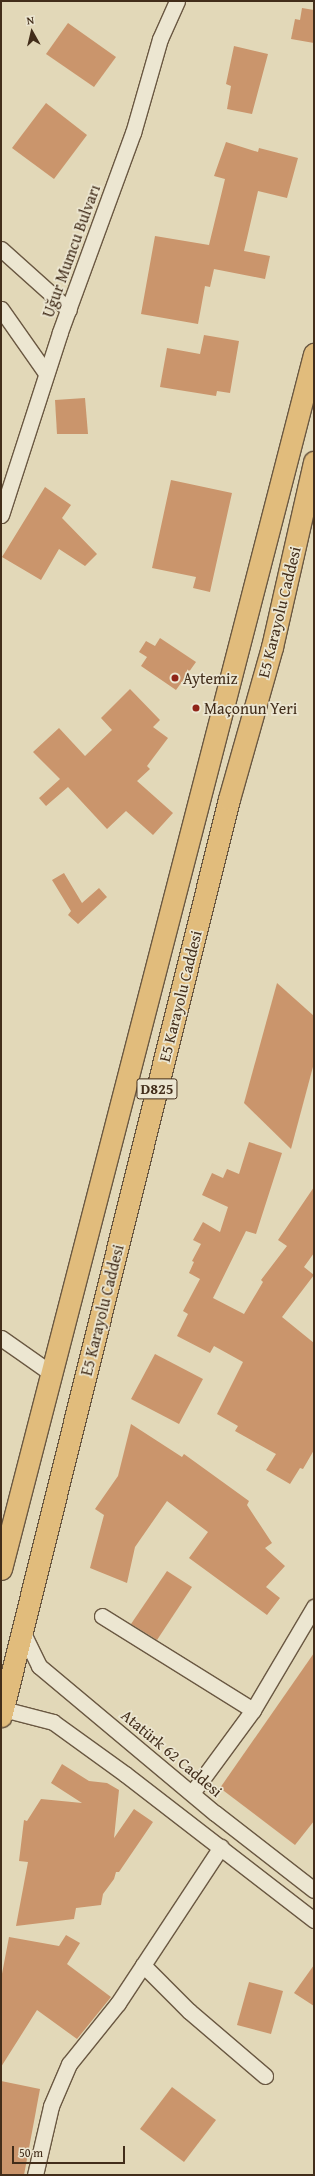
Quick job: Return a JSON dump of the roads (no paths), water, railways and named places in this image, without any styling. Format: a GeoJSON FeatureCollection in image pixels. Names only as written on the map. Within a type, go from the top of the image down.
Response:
{"type":"FeatureCollection","features":[{"type":"Feature","properties":{"kind":"highway","name":"E5 Karayolu Caddesi"},"geometry":{"type":"LineString","coordinates":[[1,1569],[314,354]]}},
{"type":"Feature","properties":{"kind":"highway","name":"E5 Karayolu Caddesi"},"geometry":{"type":"LineString","coordinates":[[2,1712],[229,799],[272,647],[314,462]]}},
{"type":"Feature","properties":{"kind":"street","name":"Uğur Mumcu Bulvarı"},"geometry":{"type":"LineString","coordinates":[[1,515],[46,373],[133,133],[160,39],[177,1]]}},
{"type":"Feature","properties":{"kind":"street"},"geometry":{"type":"LineString","coordinates":[[1,249],[69,310]]}},
{"type":"Feature","properties":{"kind":"street"},"geometry":{"type":"LineString","coordinates":[[1,308],[46,373]]}},
{"type":"Feature","properties":{"kind":"street"},"geometry":{"type":"LineString","coordinates":[[1,1338],[51,1373]]}},
{"type":"Feature","properties":{"kind":"street"},"geometry":{"type":"LineString","coordinates":[[192,1793],[253,1710],[314,1607]]}},
{"type":"Feature","properties":{"kind":"street"},"geometry":{"type":"LineString","coordinates":[[102,1616],[253,1710]]}},
{"type":"Feature","properties":{"kind":"street","name":"Atatürk 62 Caddesi"},"geometry":{"type":"LineString","coordinates":[[22,1631],[39,1666],[192,1793],[314,1890]]}},
{"type":"Feature","properties":{"kind":"street"},"geometry":{"type":"LineString","coordinates":[[2,1712],[53,1722],[221,1847],[314,1920]]}},
{"type":"Feature","properties":{"kind":"street"},"geometry":{"type":"LineString","coordinates":[[35,2175],[51,2106],[69,2064],[118,2002],[221,1847]]}},
{"type":"Feature","properties":{"kind":"street"},"geometry":{"type":"LineString","coordinates":[[143,1965],[189,2011],[264,2076]]}},
{"type":"Feature","properties":{"kind":"place","name":"Aytemiz"},"geometry":{"type":"Point","coordinates":[175,678]}},
{"type":"Feature","properties":{"kind":"place","name":"Maçonun Yeri"},"geometry":{"type":"Point","coordinates":[196,708]}}]}
